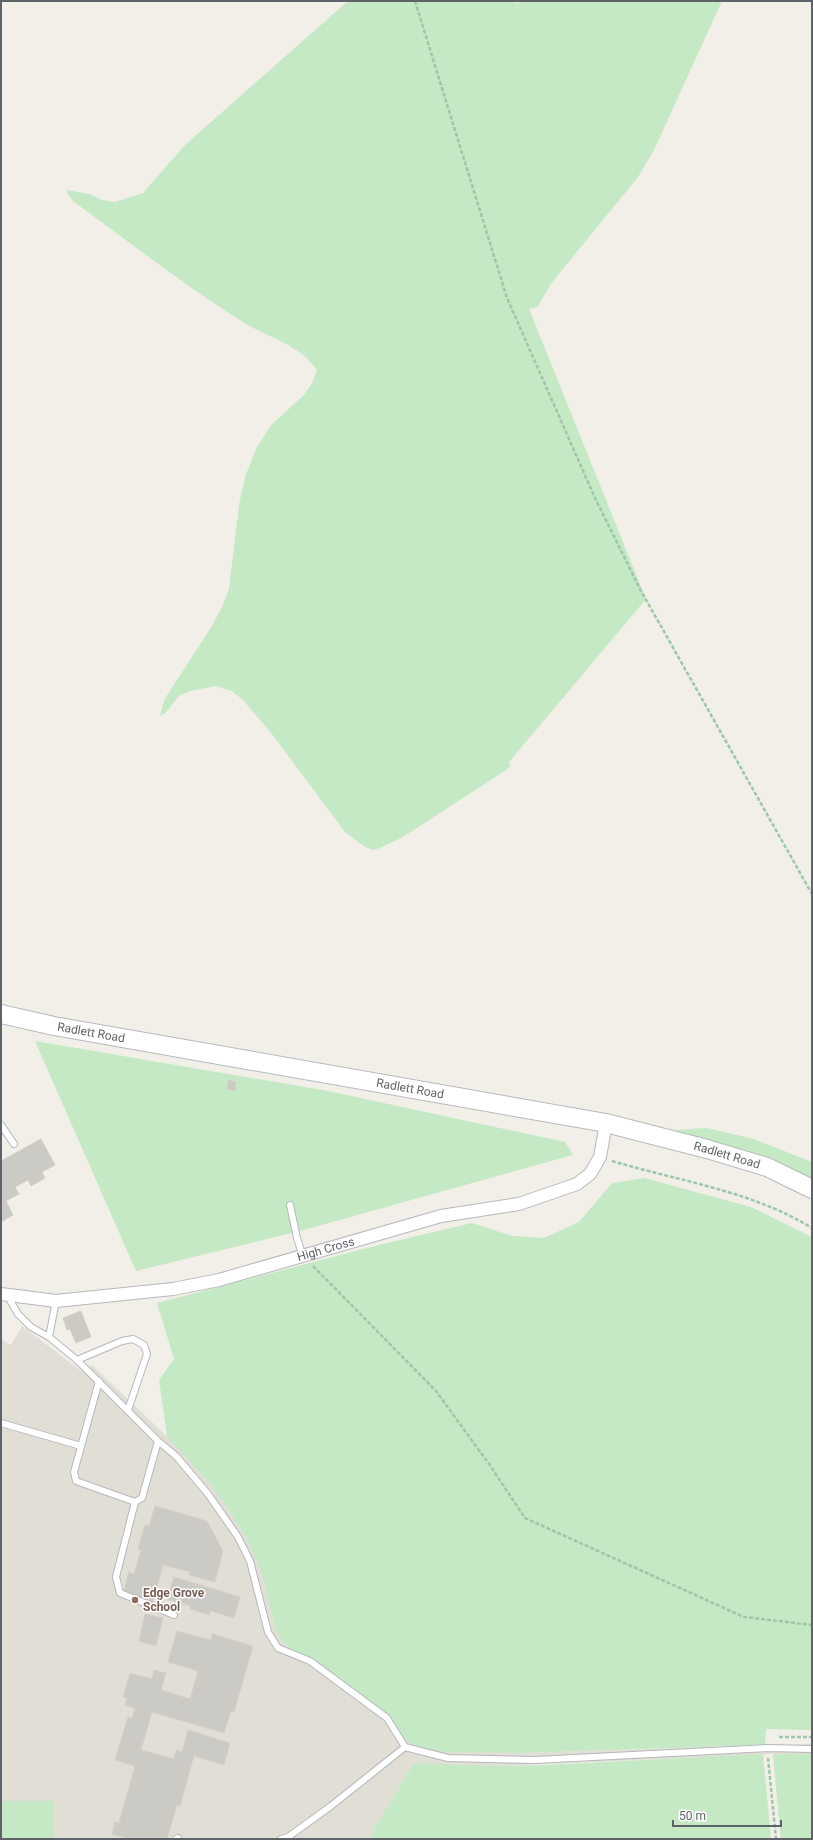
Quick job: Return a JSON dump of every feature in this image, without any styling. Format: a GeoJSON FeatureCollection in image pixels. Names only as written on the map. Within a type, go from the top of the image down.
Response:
{"type":"FeatureCollection","features":[{"type":"Feature","properties":{"kind":"main road","name":"Radlett Road"},"geometry":{"type":"LineString","coordinates":[[1,1014],[54,1026],[606,1123],[707,1148],[767,1168],[812,1190]]}},
{"type":"Feature","properties":{"kind":"street","name":"High Cross"},"geometry":{"type":"LineString","coordinates":[[4,1295],[56,1300],[173,1289],[219,1280],[441,1216],[519,1204],[577,1184],[590,1174],[600,1157],[606,1123]]}},
{"type":"Feature","properties":{"kind":"lane"},"geometry":{"type":"LineString","coordinates":[[1,1125],[14,1144]]}},
{"type":"Feature","properties":{"kind":"lane"},"geometry":{"type":"LineString","coordinates":[[290,1205],[297,1238],[303,1257]]}},
{"type":"Feature","properties":{"kind":"lane"},"geometry":{"type":"LineString","coordinates":[[4,1295],[18,1314],[31,1327],[49,1337],[77,1360],[99,1381],[158,1441],[176,1456],[204,1489],[238,1537],[250,1561],[268,1632],[278,1648],[310,1660],[387,1718],[405,1747],[448,1758],[535,1760],[767,1748],[812,1749]]}},
{"type":"Feature","properties":{"kind":"lane"},"geometry":{"type":"LineString","coordinates":[[49,1337],[56,1300]]}},
{"type":"Feature","properties":{"kind":"lane"},"geometry":{"type":"LineString","coordinates":[[77,1360],[122,1341],[133,1340],[144,1345],[147,1354],[128,1410]]}},
{"type":"Feature","properties":{"kind":"lane"},"geometry":{"type":"LineString","coordinates":[[99,1381],[74,1472],[76,1481],[135,1502]]}},
{"type":"Feature","properties":{"kind":"lane"},"geometry":{"type":"LineString","coordinates":[[1,1423],[81,1446]]}},
{"type":"Feature","properties":{"kind":"lane"},"geometry":{"type":"LineString","coordinates":[[158,1441],[142,1498],[135,1502],[116,1577],[120,1593],[174,1615]]}},
{"type":"Feature","properties":{"kind":"lane"},"geometry":{"type":"LineString","coordinates":[[281,1839],[288,1837],[331,1806],[405,1747]]}},
{"type":"Feature","properties":{"kind":"path"},"geometry":{"type":"LineString","coordinates":[[415,1],[507,298],[595,498],[640,589],[812,894]]}},
{"type":"Feature","properties":{"kind":"path"},"geometry":{"type":"LineString","coordinates":[[600,1157],[644,1170],[719,1188],[793,1216],[812,1228]]}},
{"type":"Feature","properties":{"kind":"path"},"geometry":{"type":"LineString","coordinates":[[303,1257],[436,1390],[489,1464],[525,1518],[744,1617],[812,1625]]}},
{"type":"Feature","properties":{"kind":"path"},"geometry":{"type":"LineString","coordinates":[[776,1839],[767,1748],[769,1737],[812,1737]]}},
{"type":"Feature","properties":{"kind":"shaded area","name":"Edge Grove School"},"geometry":{"type":"Polygon","coordinates":[[[22,1326],[84,1373],[92,1365],[176,1445],[212,1486],[230,1511],[254,1551],[261,1570],[276,1630],[284,1644],[371,1702],[396,1730],[414,1747],[521,1753],[812,1744],[812,1839],[781,1839],[773,1754],[496,1766],[414,1763],[368,1839],[1,1839],[1,1340],[11,1345],[22,1326]]]}},
{"type":"Feature","properties":{"kind":"green space"},"geometry":{"type":"Polygon","coordinates":[[[348,1],[515,1],[516,4],[522,1],[722,1],[654,150],[638,177],[553,281],[537,307],[529,309],[646,599],[509,762],[510,766],[506,770],[403,837],[373,850],[365,847],[345,832],[272,734],[243,700],[232,691],[216,686],[190,691],[179,696],[165,713],[160,716],[164,700],[212,626],[229,589],[239,505],[245,477],[256,449],[271,425],[304,395],[312,383],[317,370],[310,361],[293,348],[243,322],[178,278],[73,201],[68,195],[67,190],[89,194],[102,200],[115,202],[143,193],[185,145],[348,1]]]}},
{"type":"Feature","properties":{"kind":"green space"},"geometry":{"type":"Polygon","coordinates":[[[35,1041],[328,1091],[565,1142],[573,1155],[300,1231],[136,1271],[35,1041]]]}},
{"type":"Feature","properties":{"kind":"green space"},"geometry":{"type":"Polygon","coordinates":[[[707,1128],[754,1139],[812,1162],[812,1180],[750,1152],[675,1130],[707,1128]]]}},
{"type":"Feature","properties":{"kind":"green space"},"geometry":{"type":"Polygon","coordinates":[[[644,1178],[751,1207],[812,1237],[812,1730],[766,1729],[765,1745],[521,1753],[446,1752],[414,1747],[396,1730],[371,1702],[284,1644],[276,1630],[261,1570],[249,1543],[230,1511],[212,1486],[167,1436],[159,1380],[174,1359],[157,1303],[379,1245],[472,1223],[512,1236],[544,1238],[579,1222],[612,1183],[644,1178]]]}},
{"type":"Feature","properties":{"kind":"green space"},"geometry":{"type":"Polygon","coordinates":[[[763,1754],[771,1839],[368,1839],[414,1763],[496,1766],[544,1765],[763,1754]]]}},
{"type":"Feature","properties":{"kind":"green space"},"geometry":{"type":"Polygon","coordinates":[[[773,1754],[812,1754],[812,1839],[781,1839],[773,1754]]]}},
{"type":"Feature","properties":{"kind":"green space"},"geometry":{"type":"Polygon","coordinates":[[[1,1801],[54,1801],[54,1839],[1,1839],[1,1801]]]}},
{"type":"Feature","properties":{"kind":"building"},"geometry":{"type":"Polygon","coordinates":[[[228,1080],[236,1082],[235,1091],[227,1089],[228,1080]]]}},
{"type":"Feature","properties":{"kind":"building"},"geometry":{"type":"Polygon","coordinates":[[[41,1139],[55,1165],[42,1172],[45,1178],[31,1186],[28,1180],[15,1187],[19,1194],[6,1201],[13,1215],[1,1222],[1,1161],[41,1139]]]}},
{"type":"Feature","properties":{"kind":"building"},"geometry":{"type":"Polygon","coordinates":[[[81,1311],[91,1337],[76,1343],[70,1329],[67,1330],[63,1318],[81,1311]]]}},
{"type":"Feature","properties":{"kind":"building"},"geometry":{"type":"Polygon","coordinates":[[[155,1506],[207,1521],[223,1551],[215,1582],[189,1575],[190,1572],[163,1565],[153,1602],[123,1594],[129,1572],[134,1574],[141,1550],[138,1548],[145,1525],[149,1526],[155,1506]]]}},
{"type":"Feature","properties":{"kind":"building"},"geometry":{"type":"Polygon","coordinates":[[[174,1577],[240,1597],[234,1618],[211,1611],[209,1615],[190,1609],[191,1606],[167,1599],[174,1577]]]}},
{"type":"Feature","properties":{"kind":"building"},"geometry":{"type":"Polygon","coordinates":[[[145,1614],[163,1618],[156,1646],[139,1641],[145,1614]]]}},
{"type":"Feature","properties":{"kind":"building"},"geometry":{"type":"Polygon","coordinates":[[[177,1631],[211,1640],[212,1634],[253,1646],[234,1712],[231,1711],[224,1733],[152,1712],[141,1750],[174,1759],[176,1750],[182,1752],[188,1730],[230,1743],[224,1765],[194,1756],[180,1806],[177,1805],[167,1839],[130,1839],[112,1834],[115,1822],[119,1823],[135,1766],[115,1760],[128,1717],[132,1718],[135,1708],[125,1705],[127,1698],[123,1697],[130,1673],[152,1679],[154,1670],[166,1673],[161,1690],[190,1699],[198,1671],[168,1662],[177,1631]]]}},
{"type":"Feature","properties":{"kind":"place","name":"Edge Grove School"},"geometry":{"type":"Point","coordinates":[135,1600]}}]}
